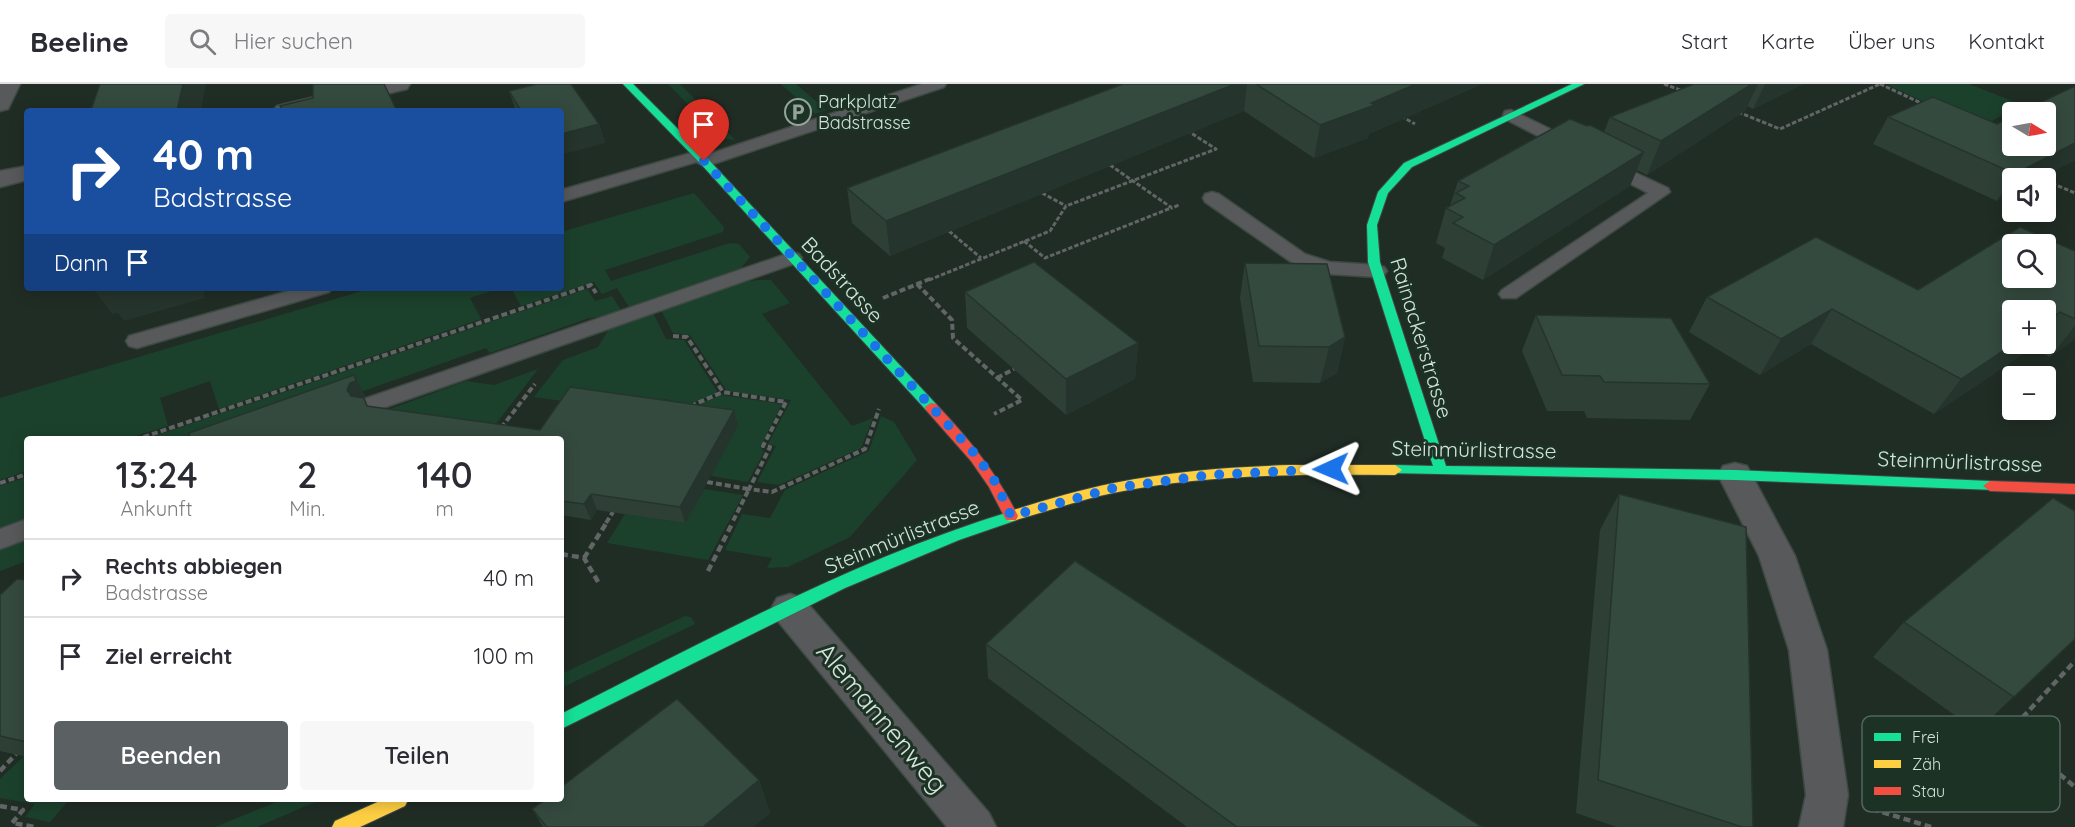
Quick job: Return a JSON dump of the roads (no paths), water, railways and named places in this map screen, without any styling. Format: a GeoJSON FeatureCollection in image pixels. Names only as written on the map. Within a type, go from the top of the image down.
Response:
{"type":"FeatureCollection","features":[{"type":"Feature","properties":{"kind":"street"},"geometry":{"type":"LineString","coordinates":[[0,104],[9,84]]}},
{"type":"Feature","properties":{"kind":"street"},"geometry":{"type":"LineString","coordinates":[[298,108],[399,84]]}},
{"type":"Feature","properties":{"kind":"street","name":"Badstrasse"},"geometry":{"type":"LineString","coordinates":[[628,84],[701,158],[956,433],[996,483],[1011,516]]}},
{"type":"Feature","properties":{"kind":"street","name":"Rainackerstrasse"},"geometry":{"type":"LineString","coordinates":[[1441,470],[1374,262],[1372,225],[1383,192],[1408,165],[1450,143],[1579,84]]}},
{"type":"Feature","properties":{"kind":"street"},"geometry":{"type":"LineString","coordinates":[[0,179],[24,173]]}},
{"type":"Feature","properties":{"kind":"street","name":"Steinmürlistrasse"},"geometry":{"type":"LineString","coordinates":[[564,721],[790,609],[921,548],[1011,516],[1114,488],[1210,475],[1309,469],[1735,475],[2075,489]]}},
{"type":"Feature","properties":{"kind":"street"},"geometry":{"type":"LineString","coordinates":[[1735,475],[1777,556],[1808,650],[1819,727],[1824,811]]}},
{"type":"Feature","properties":{"kind":"street","name":"Alemannenweg"},"geometry":{"type":"LineString","coordinates":[[790,609],[974,827]]}},
{"type":"Feature","properties":{"kind":"street"},"geometry":{"type":"LineString","coordinates":[[341,827],[395,802]]}},
{"type":"Feature","properties":{"kind":"lane"},"geometry":{"type":"LineString","coordinates":[[564,195],[701,158],[938,84]]}},
{"type":"Feature","properties":{"kind":"lane"},"geometry":{"type":"LineString","coordinates":[[1509,294],[1661,192],[1511,115]]}},
{"type":"Feature","properties":{"kind":"lane"},"geometry":{"type":"LineString","coordinates":[[1212,198],[1298,258],[1328,268],[1377,272]]}},
{"type":"Feature","properties":{"kind":"lane"},"geometry":{"type":"LineString","coordinates":[[369,405],[792,258]]}},
{"type":"Feature","properties":{"kind":"lane"},"geometry":{"type":"LineString","coordinates":[[137,341],[312,291]]}},
{"type":"Feature","properties":{"kind":"lane"},"geometry":{"type":"LineString","coordinates":[[0,539],[24,530]]}},
{"type":"Feature","properties":{"kind":"place","name":"Parkplatz Badstrasse"},"geometry":{"type":"Point","coordinates":[798,112]}}]}
